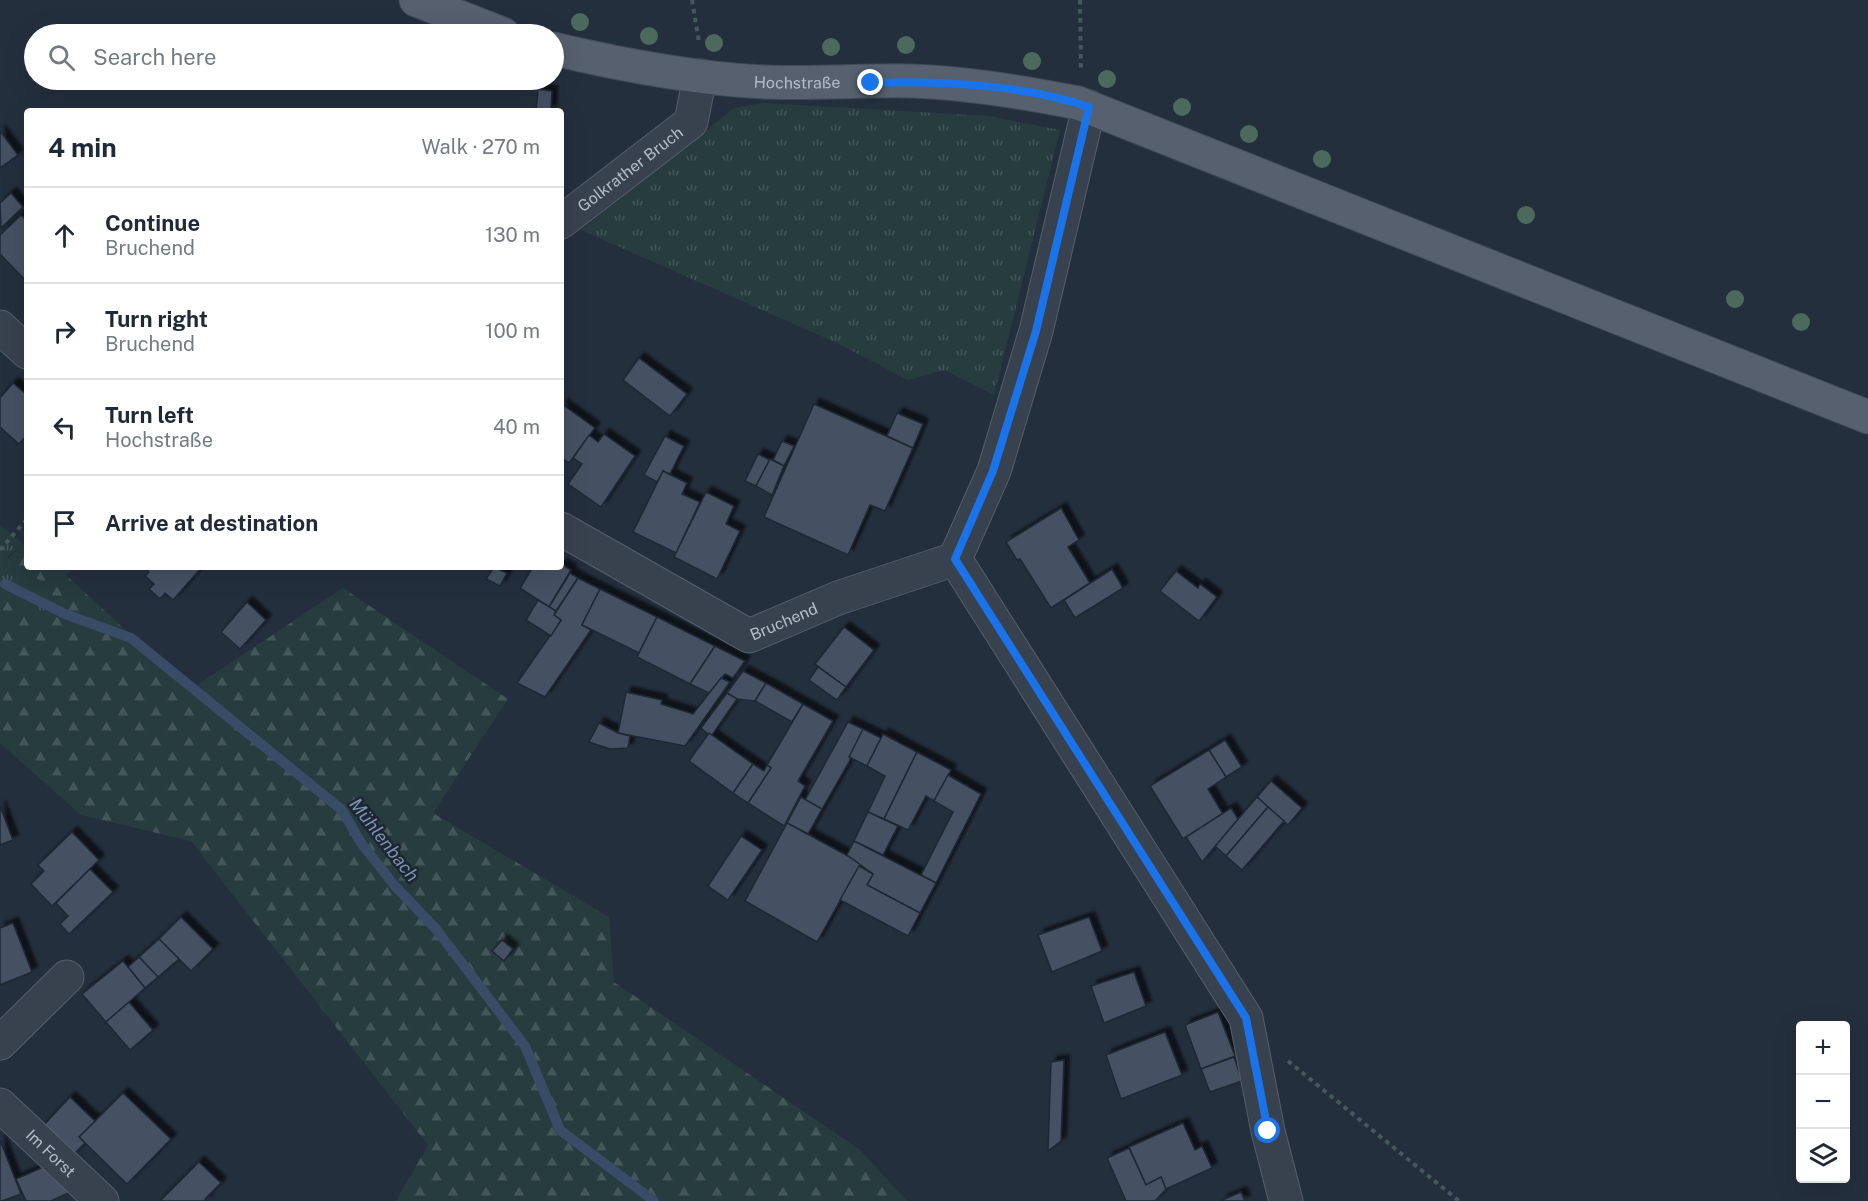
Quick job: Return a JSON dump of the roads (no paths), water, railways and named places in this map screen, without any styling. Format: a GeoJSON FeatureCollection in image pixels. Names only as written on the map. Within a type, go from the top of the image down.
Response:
{"type":"FeatureCollection","features":[{"type":"Feature","properties":{"kind":"main road"},"geometry":{"type":"LineString","coordinates":[[416,0],[478,24]]}},
{"type":"Feature","properties":{"kind":"main road","name":"Hochstraße"},"geometry":{"type":"LineString","coordinates":[[564,52],[602,61],[700,76],[764,82],[932,83],[996,87],[1084,105],[1197,152],[1868,417]]}},
{"type":"Feature","properties":{"kind":"street","name":"Golkrather Bruch"},"geometry":{"type":"LineString","coordinates":[[564,220],[691,122],[700,76]]}},
{"type":"Feature","properties":{"kind":"street"},"geometry":{"type":"LineString","coordinates":[[1084,105],[1036,331],[993,471],[955,559],[1246,1018],[1268,1131],[1286,1201]]}},
{"type":"Feature","properties":{"kind":"street"},"geometry":{"type":"LineString","coordinates":[[0,327],[24,349]]}},
{"type":"Feature","properties":{"kind":"street","name":"Bruchend"},"geometry":{"type":"LineString","coordinates":[[564,530],[749,636],[838,598],[955,559]]}},
{"type":"Feature","properties":{"kind":"street"},"geometry":{"type":"LineString","coordinates":[[0,1043],[67,976]]}},
{"type":"Feature","properties":{"kind":"street","name":"Im Forst"},"geometry":{"type":"LineString","coordinates":[[0,1105],[102,1201]]}},
{"type":"Feature","properties":{"kind":"waterway","name":"Mühlenbach"},"geometry":{"type":"LineString","coordinates":[[5,584],[65,614],[131,638],[342,810],[361,843],[395,886],[436,929],[525,1046],[560,1130],[654,1201]]}}]}
